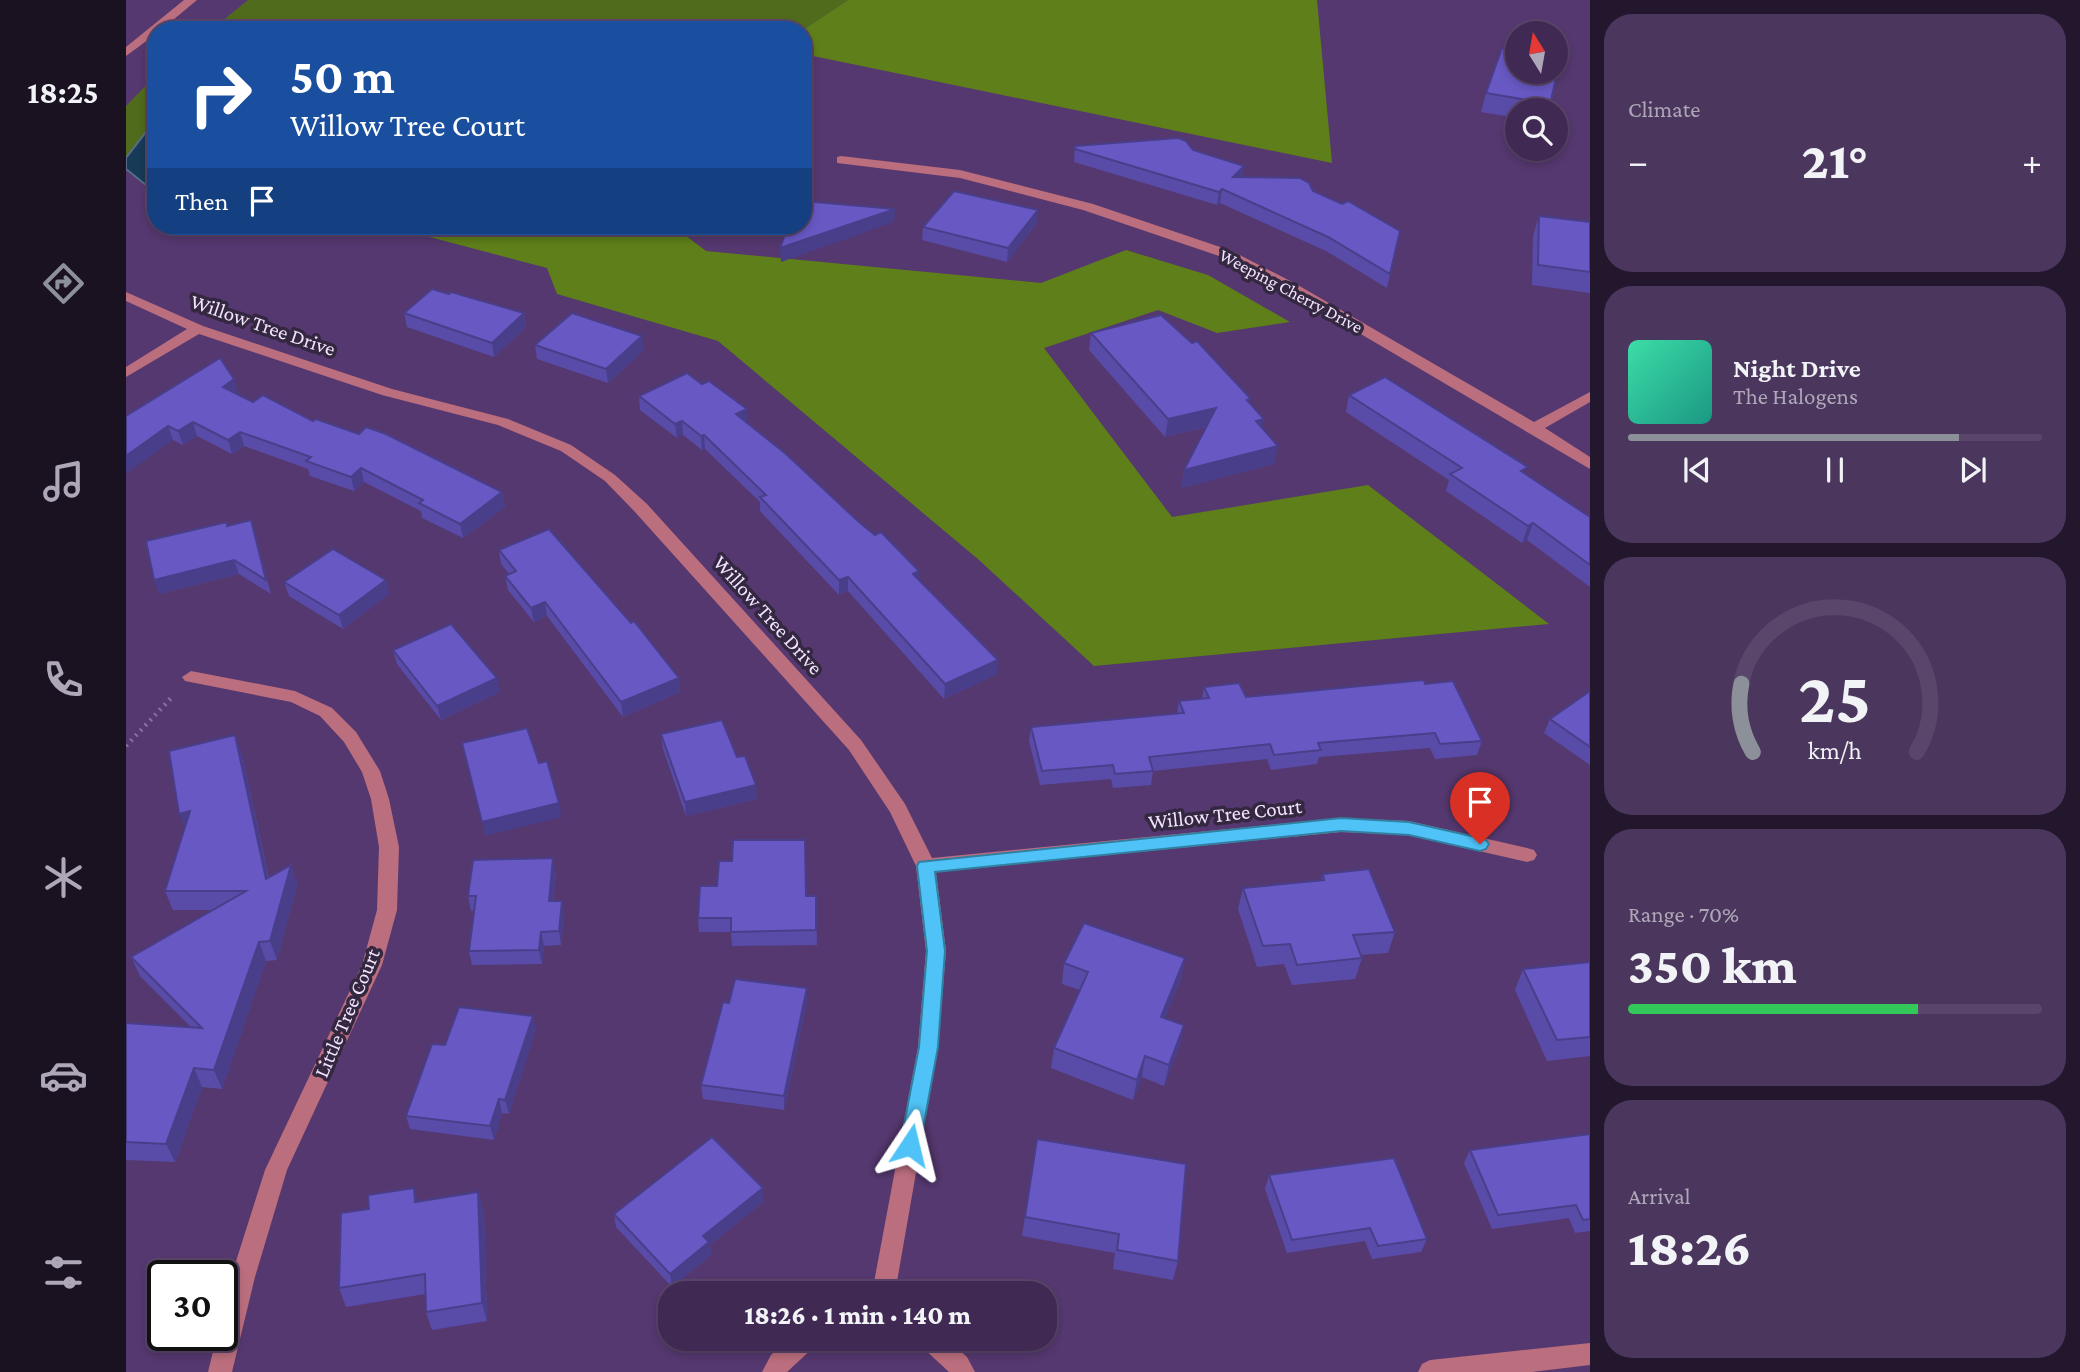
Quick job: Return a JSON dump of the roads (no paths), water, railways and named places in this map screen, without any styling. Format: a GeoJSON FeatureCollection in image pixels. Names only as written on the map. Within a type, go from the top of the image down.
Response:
{"type":"FeatureCollection","features":[{"type":"Feature","properties":{"kind":"street"},"geometry":{"type":"LineString","coordinates":[[166,21],[191,0]]}},
{"type":"Feature","properties":{"kind":"street"},"geometry":{"type":"LineString","coordinates":[[126,54],[147,37]]}},
{"type":"Feature","properties":{"kind":"street","name":"Weeping Cherry Drive"},"geometry":{"type":"LineString","coordinates":[[841,160],[960,174],[1088,207],[1227,254],[1292,287],[1534,428],[1590,464]]}},
{"type":"Feature","properties":{"kind":"street","name":"Willow Tree Drive"},"geometry":{"type":"LineString","coordinates":[[126,296],[198,329],[387,392],[503,422],[566,448],[610,478],[855,745],[898,809],[926,866],[936,951],[928,1047],[885,1281]]}},
{"type":"Feature","properties":{"kind":"street"},"geometry":{"type":"LineString","coordinates":[[126,373],[198,329]]}},
{"type":"Feature","properties":{"kind":"street"},"geometry":{"type":"LineString","coordinates":[[1534,428],[1590,396]]}},
{"type":"Feature","properties":{"kind":"street","name":"Little Tree Court"},"geometry":{"type":"LineString","coordinates":[[191,677],[295,697],[326,712],[350,737],[371,771],[380,799],[389,847],[387,910],[372,965],[276,1170],[243,1277],[220,1372]]}},
{"type":"Feature","properties":{"kind":"street","name":"Willow Tree Court"},"geometry":{"type":"LineString","coordinates":[[926,866],[1341,825],[1409,828],[1527,855]]}},
{"type":"Feature","properties":{"kind":"street"},"geometry":{"type":"LineString","coordinates":[[774,1372],[779,1363],[792,1351]]}},
{"type":"Feature","properties":{"kind":"street"},"geometry":{"type":"LineString","coordinates":[[943,1351],[963,1372]]}},
{"type":"Feature","properties":{"kind":"street"},"geometry":{"type":"LineString","coordinates":[[1430,1372],[1590,1354]]}},
{"type":"Feature","properties":{"kind":"water"},"geometry":{"type":"Polygon","coordinates":[[[147,131],[147,186],[126,169],[126,158],[147,131]]]}}]}
